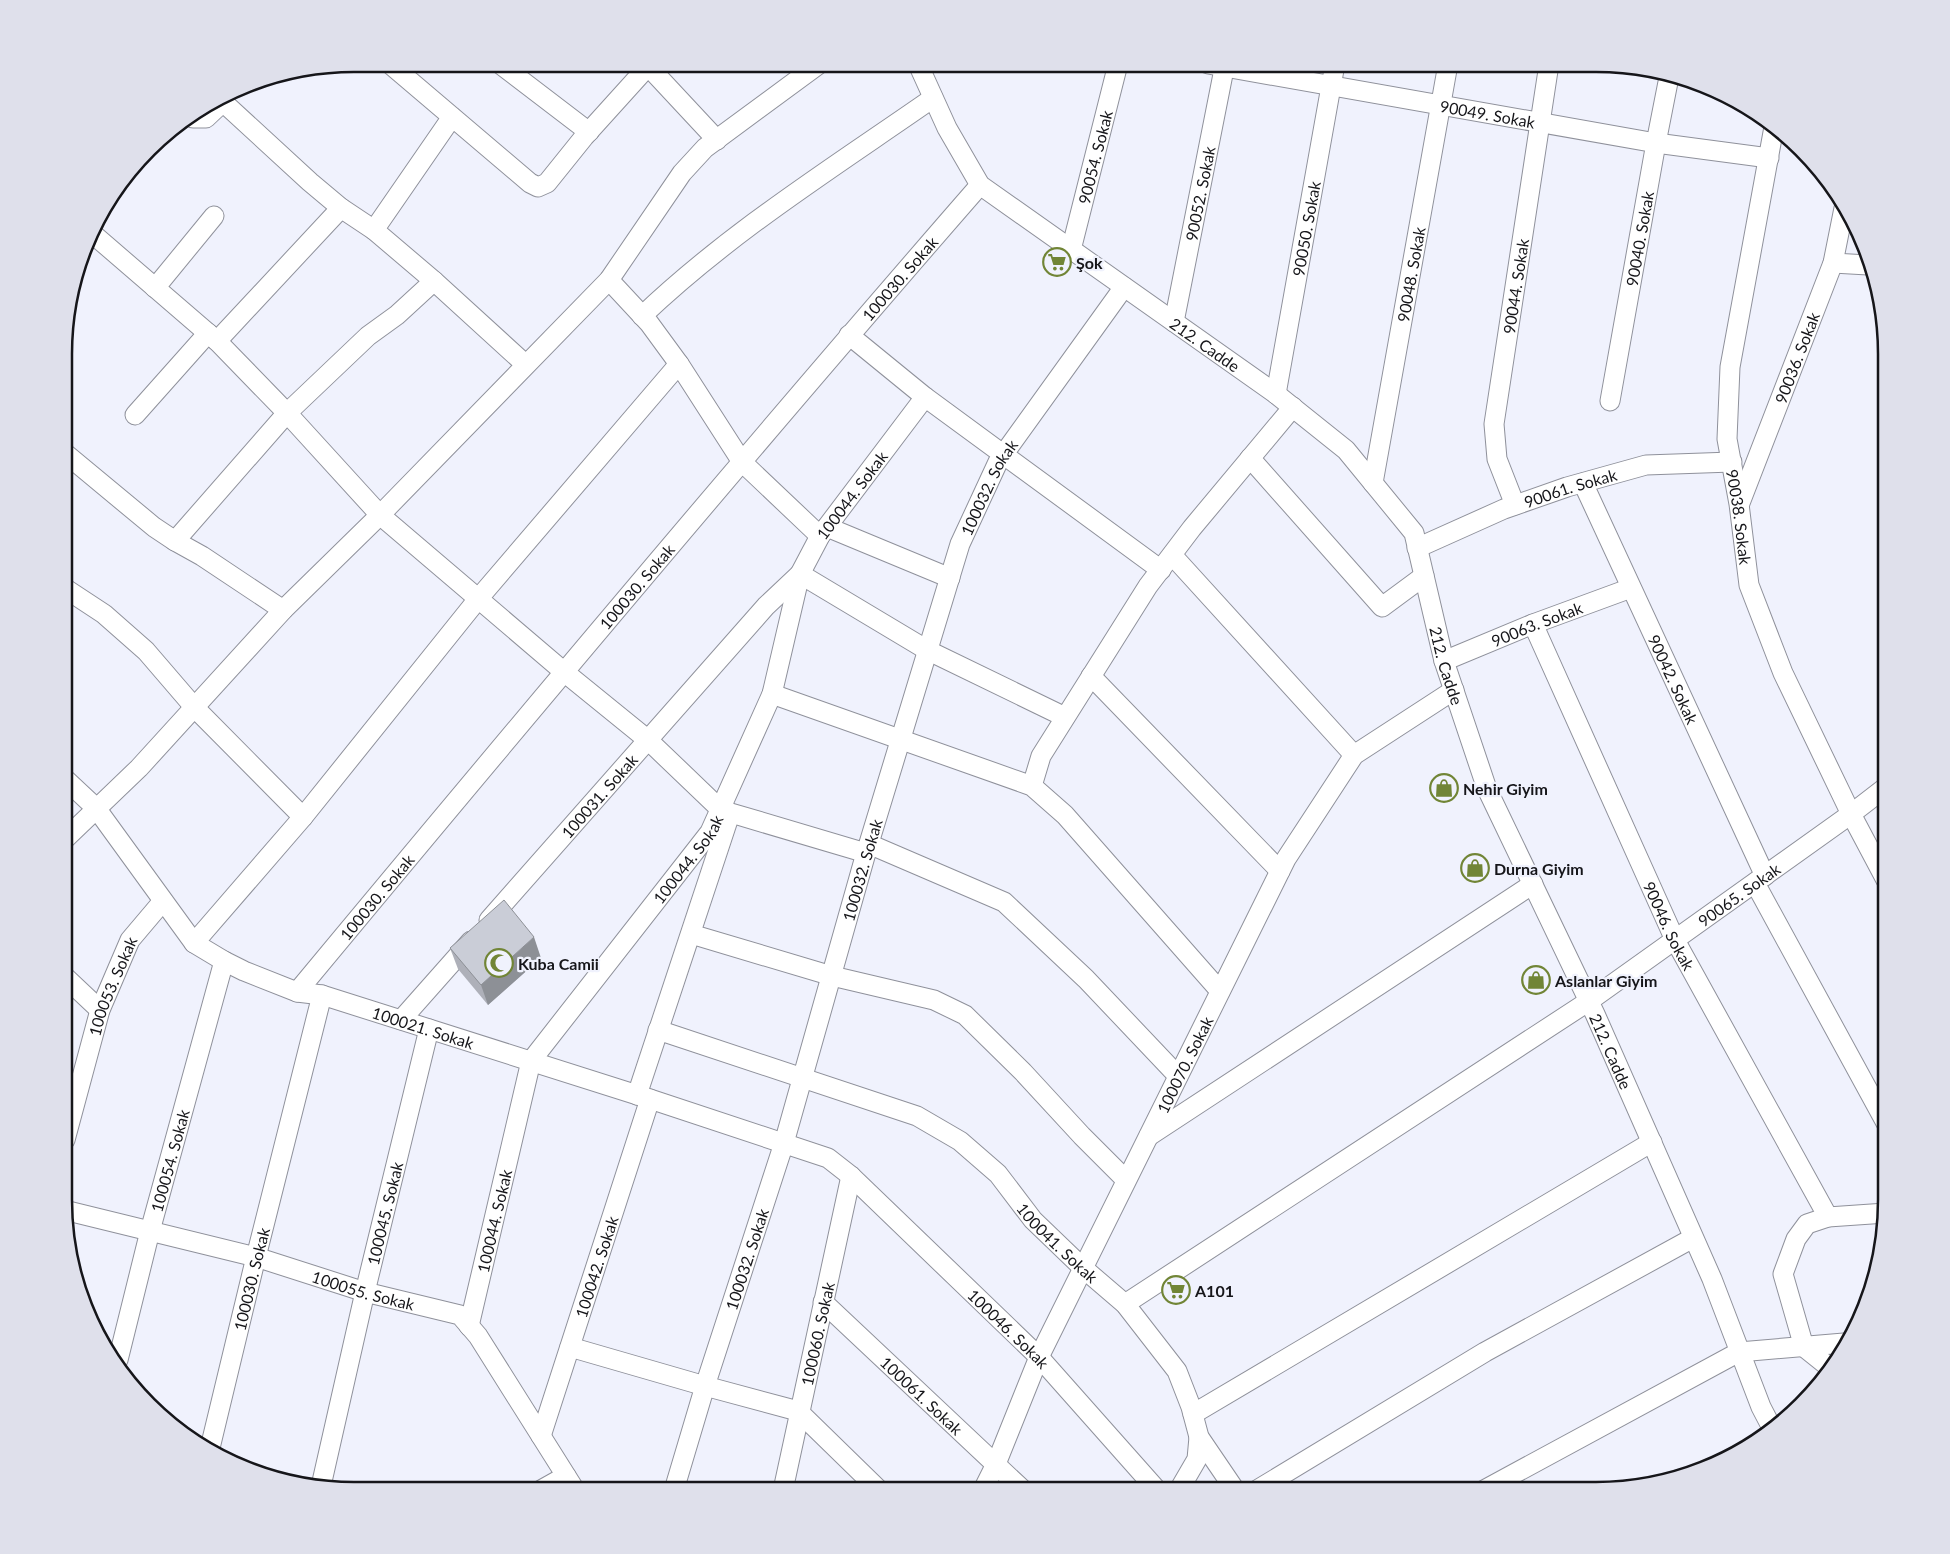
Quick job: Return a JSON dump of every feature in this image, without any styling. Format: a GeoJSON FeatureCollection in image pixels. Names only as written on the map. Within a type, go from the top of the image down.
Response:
{"type":"FeatureCollection","features":[{"type":"Feature","properties":{"kind":"street"},"geometry":{"type":"LineString","coordinates":[[401,73],[530,183],[538,187],[547,183],[642,73]]}},
{"type":"Feature","properties":{"kind":"street"},"geometry":{"type":"LineString","coordinates":[[512,73],[589,132]]}},
{"type":"Feature","properties":{"kind":"street"},"geometry":{"type":"LineString","coordinates":[[656,73],[717,140]]}},
{"type":"Feature","properties":{"kind":"street"},"geometry":{"type":"LineString","coordinates":[[73,831],[139,768],[283,610],[380,515],[525,364],[609,280],[682,173],[705,148],[801,73]]}},
{"type":"Feature","properties":{"kind":"street","name":"212. Cadde"},"geometry":{"type":"LineString","coordinates":[[922,73],[948,128],[980,185],[1276,394],[1346,450],[1414,533],[1444,661],[1487,789],[1589,1001],[1652,1142],[1768,1422]]}},
{"type":"Feature","properties":{"kind":"street","name":"90054. Sokak"},"geometry":{"type":"LineString","coordinates":[[1072,250],[1116,73]]}},
{"type":"Feature","properties":{"kind":"street","name":"90052. Sokak"},"geometry":{"type":"LineString","coordinates":[[1174,322],[1218,73]]}},
{"type":"Feature","properties":{"kind":"street","name":"90049. Sokak"},"geometry":{"type":"LineString","coordinates":[[1264,73],[1440,106],[1656,143],[1769,158]]}},
{"type":"Feature","properties":{"kind":"street","name":"90050. Sokak"},"geometry":{"type":"LineString","coordinates":[[1276,394],[1333,73]]}},
{"type":"Feature","properties":{"kind":"street","name":"90048. Sokak"},"geometry":{"type":"LineString","coordinates":[[1373,483],[1446,73]]}},
{"type":"Feature","properties":{"kind":"street","name":"90044. Sokak"},"geometry":{"type":"LineString","coordinates":[[1515,505],[1497,459],[1494,424],[1548,73]]}},
{"type":"Feature","properties":{"kind":"street","name":"90040. Sokak"},"geometry":{"type":"LineString","coordinates":[[1610,401],[1668,82]]}},
{"type":"Feature","properties":{"kind":"street"},"geometry":{"type":"LineString","coordinates":[[642,316],[677,282],[759,218],[933,98]]}},
{"type":"Feature","properties":{"kind":"street"},"geometry":{"type":"LineString","coordinates":[[227,104],[341,208],[374,230],[434,281],[525,364]]}},
{"type":"Feature","properties":{"kind":"street"},"geometry":{"type":"LineString","coordinates":[[201,118],[206,118],[216,109]]}},
{"type":"Feature","properties":{"kind":"street"},"geometry":{"type":"LineString","coordinates":[[374,230],[452,117]]}},
{"type":"Feature","properties":{"kind":"street","name":"90038. Sokak"},"geometry":{"type":"LineString","coordinates":[[1773,135],[1730,367],[1727,439],[1739,504],[1749,585],[1784,673],[1851,814],[1878,865]]}},
{"type":"Feature","properties":{"kind":"street","name":"100030. Sokak"},"geometry":{"type":"LineString","coordinates":[[297,992],[563,671],[849,335],[980,185]]}},
{"type":"Feature","properties":{"kind":"street"},"geometry":{"type":"LineString","coordinates":[[135,415],[341,208]]}},
{"type":"Feature","properties":{"kind":"street"},"geometry":{"type":"LineString","coordinates":[[156,288],[214,216]]}},
{"type":"Feature","properties":{"kind":"street","name":"90036. Sokak"},"geometry":{"type":"LineString","coordinates":[[1739,504],[1833,263],[1842,217]]}},
{"type":"Feature","properties":{"kind":"street"},"geometry":{"type":"LineString","coordinates":[[98,238],[212,337],[287,413],[380,515],[563,671],[648,740],[725,811],[868,849],[1004,902],[1086,979],[1178,1076]]}},
{"type":"Feature","properties":{"kind":"street"},"geometry":{"type":"LineString","coordinates":[[1833,263],[1863,265]]}},
{"type":"Feature","properties":{"kind":"street"},"geometry":{"type":"LineString","coordinates":[[609,280],[642,316],[679,364],[742,462],[824,531],[950,578]]}},
{"type":"Feature","properties":{"kind":"street"},"geometry":{"type":"LineString","coordinates":[[175,541],[287,413],[368,336],[397,315],[434,281]]}},
{"type":"Feature","properties":{"kind":"street","name":"100032. Sokak"},"geometry":{"type":"LineString","coordinates":[[676,1482],[705,1386],[784,1143],[900,740],[960,544],[1003,454],[1124,287]]}},
{"type":"Feature","properties":{"kind":"street"},"geometry":{"type":"LineString","coordinates":[[849,335],[925,397],[1003,454],[1166,562],[1354,755]]}},
{"type":"Feature","properties":{"kind":"street"},"geometry":{"type":"LineString","coordinates":[[194,943],[303,816],[478,599],[679,364]]}},
{"type":"Feature","properties":{"kind":"street","name":"100044. Sokak"},"geometry":{"type":"LineString","coordinates":[[470,1326],[531,1061],[725,811],[772,694],[800,574],[824,531],[925,397]]}},
{"type":"Feature","properties":{"kind":"street"},"geometry":{"type":"LineString","coordinates":[[1032,786],[1041,756],[1148,586],[1292,407]]}},
{"type":"Feature","properties":{"kind":"street"},"geometry":{"type":"LineString","coordinates":[[1250,458],[1382,607],[1424,576]]}},
{"type":"Feature","properties":{"kind":"street"},"geometry":{"type":"LineString","coordinates":[[73,460],[154,527],[202,556],[283,610]]}},
{"type":"Feature","properties":{"kind":"street","name":"90061. Sokak"},"geometry":{"type":"LineString","coordinates":[[1417,548],[1515,505],[1646,465],[1732,462]]}},
{"type":"Feature","properties":{"kind":"street","name":"90042. Sokak"},"geometry":{"type":"LineString","coordinates":[[1582,483],[1631,588],[1760,880],[1878,1108]]}},
{"type":"Feature","properties":{"kind":"street"},"geometry":{"type":"LineString","coordinates":[[800,574],[928,650],[1066,717]]}},
{"type":"Feature","properties":{"kind":"street","name":"100031. Sokak"},"geometry":{"type":"LineString","coordinates":[[401,1020],[766,606],[800,574]]}},
{"type":"Feature","properties":{"kind":"street","name":"90063. Sokak"},"geometry":{"type":"LineString","coordinates":[[1444,661],[1533,624],[1631,588]]}},
{"type":"Feature","properties":{"kind":"street"},"geometry":{"type":"LineString","coordinates":[[73,594],[104,614],[146,651],[195,708],[303,816]]}},
{"type":"Feature","properties":{"kind":"street","name":"90046. Sokak"},"geometry":{"type":"LineString","coordinates":[[1533,624],[1675,940],[1828,1217]]}},
{"type":"Feature","properties":{"kind":"street"},"geometry":{"type":"LineString","coordinates":[[1091,676],[1280,871]]}},
{"type":"Feature","properties":{"kind":"street","name":"100070. Sokak"},"geometry":{"type":"LineString","coordinates":[[988,1482],[1039,1357],[1286,859],[1354,755],[1454,690]]}},
{"type":"Feature","properties":{"kind":"street"},"geometry":{"type":"LineString","coordinates":[[772,694],[1032,786],[1065,815],[1220,991]]}},
{"type":"Feature","properties":{"kind":"street","name":"100021. Sokak"},"geometry":{"type":"LineString","coordinates":[[73,786],[96,808],[194,943],[224,961],[297,992],[322,995],[644,1097],[828,1158],[851,1176]]}},
{"type":"Feature","properties":{"kind":"street","name":"90065. Sokak"},"geometry":{"type":"LineString","coordinates":[[1126,1304],[1589,1001],[1760,880],[1878,793]]}},
{"type":"Feature","properties":{"kind":"street","name":"100042. Sokak"},"geometry":{"type":"LineString","coordinates":[[541,1436],[570,1347],[644,1097],[658,1030],[690,934],[725,811]]}},
{"type":"Feature","properties":{"kind":"street"},"geometry":{"type":"LineString","coordinates":[[1148,1136],[1533,884]]}},
{"type":"Feature","properties":{"kind":"street","name":"100053. Sokak"},"geometry":{"type":"LineString","coordinates":[[73,1108],[100,1010],[130,940],[163,901]]}},
{"type":"Feature","properties":{"kind":"street"},"geometry":{"type":"LineString","coordinates":[[690,934],[832,976],[934,1000],[966,1015],[1126,1180]]}},
{"type":"Feature","properties":{"kind":"street","name":"100054. Sokak"},"geometry":{"type":"LineString","coordinates":[[119,1355],[150,1231],[224,961]]}},
{"type":"Feature","properties":{"kind":"street"},"geometry":{"type":"LineString","coordinates":[[73,985],[100,1010]]}},
{"type":"Feature","properties":{"kind":"street","name":"100030. Sokak"},"geometry":{"type":"LineString","coordinates":[[211,1443],[322,995]]}},
{"type":"Feature","properties":{"kind":"street","name":"100045. Sokak"},"geometry":{"type":"LineString","coordinates":[[322,1479],[365,1292],[429,1029]]}},
{"type":"Feature","properties":{"kind":"street","name":"100041. Sokak"},"geometry":{"type":"LineString","coordinates":[[658,1030],[917,1116],[960,1142],[998,1174],[1033,1220],[1083,1268],[1126,1304],[1177,1371],[1193,1414],[1199,1437],[1230,1482]]}},
{"type":"Feature","properties":{"kind":"street"},"geometry":{"type":"LineString","coordinates":[[1193,1414],[1652,1142]]}},
{"type":"Feature","properties":{"kind":"street","name":"100060. Sokak"},"geometry":{"type":"LineString","coordinates":[[785,1482],[798,1411],[851,1176]]}},
{"type":"Feature","properties":{"kind":"street","name":"100046. Sokak"},"geometry":{"type":"LineString","coordinates":[[851,1176],[1039,1357],[1150,1482]]}},
{"type":"Feature","properties":{"kind":"street","name":"100055. Sokak"},"geometry":{"type":"LineString","coordinates":[[73,1212],[256,1257],[365,1292],[460,1315],[478,1336],[570,1482]]}},
{"type":"Feature","properties":{"kind":"street"},"geometry":{"type":"LineString","coordinates":[[1825,1363],[1804,1347],[1783,1274],[1796,1239],[1807,1224],[1828,1217],[1877,1213]]}},
{"type":"Feature","properties":{"kind":"street"},"geometry":{"type":"LineString","coordinates":[[1270,1482],[1485,1352],[1693,1238]]}},
{"type":"Feature","properties":{"kind":"street","name":"100061. Sokak"},"geometry":{"type":"LineString","coordinates":[[822,1302],[1015,1482]]}},
{"type":"Feature","properties":{"kind":"street"},"geometry":{"type":"LineString","coordinates":[[1499,1482],[1740,1352],[1838,1344]]}},
{"type":"Feature","properties":{"kind":"street"},"geometry":{"type":"LineString","coordinates":[[570,1347],[798,1411],[871,1482]]}},
{"type":"Feature","properties":{"kind":"street"},"geometry":{"type":"LineString","coordinates":[[1184,1482],[1197,1459],[1199,1437]]}},
{"type":"Feature","properties":{"kind":"building"},"geometry":{"type":"Polygon","coordinates":[[[504,900],[534,937],[481,985],[450,948],[504,900]]]}},
{"type":"Feature","properties":{"kind":"place","name":"Şok"},"geometry":{"type":"Point","coordinates":[1057,262]}},
{"type":"Feature","properties":{"kind":"place","name":"Nehir Giyim"},"geometry":{"type":"Point","coordinates":[1444,788]}},
{"type":"Feature","properties":{"kind":"place","name":"Durna Giyim"},"geometry":{"type":"Point","coordinates":[1475,868]}},
{"type":"Feature","properties":{"kind":"place","name":"Kuba Camii"},"geometry":{"type":"Point","coordinates":[499,963]}},
{"type":"Feature","properties":{"kind":"place","name":"Aslanlar Giyim"},"geometry":{"type":"Point","coordinates":[1536,980]}},
{"type":"Feature","properties":{"kind":"place","name":"A101"},"geometry":{"type":"Point","coordinates":[1176,1290]}}]}
